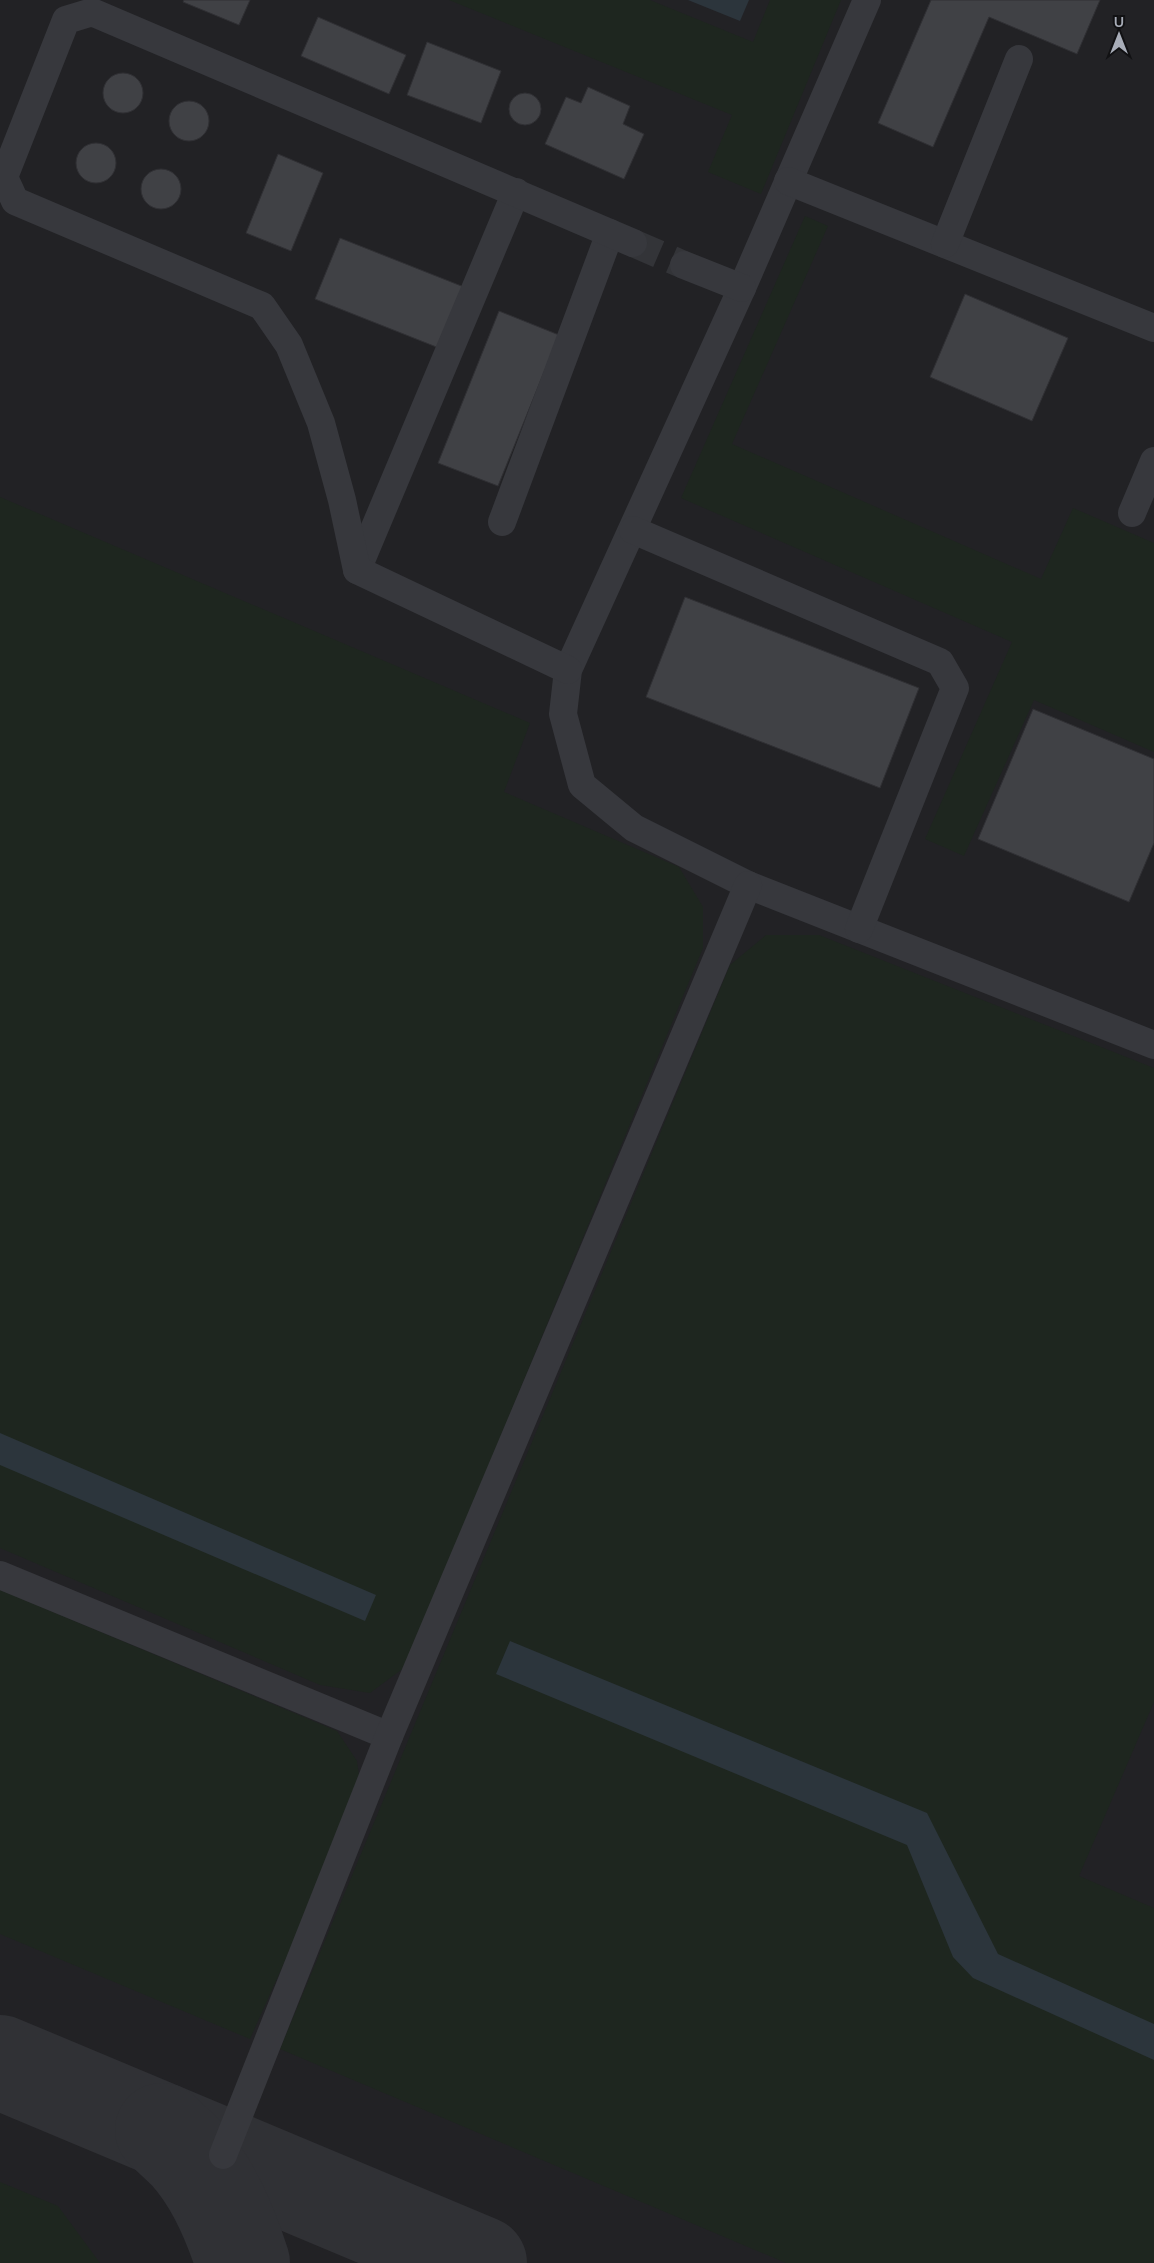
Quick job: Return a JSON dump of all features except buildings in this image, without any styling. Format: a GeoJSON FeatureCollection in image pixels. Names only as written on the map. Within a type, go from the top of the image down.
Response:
{"type":"FeatureCollection","features":[{"type":"Feature","properties":{"kind":"lane"},"geometry":{"type":"LineString","coordinates":[[867,0],[742,288],[568,670],[563,714],[582,785],[634,828],[748,885],[1154,1045]]}},
{"type":"Feature","properties":{"kind":"lane"},"geometry":{"type":"LineString","coordinates":[[357,570],[342,500],[321,422],[289,345],[262,306],[14,201],[4,177],[66,20],[92,12],[621,238],[502,522]]}},
{"type":"Feature","properties":{"kind":"lane"},"geometry":{"type":"LineString","coordinates":[[945,244],[1018,59]]}},
{"type":"Feature","properties":{"kind":"lane"},"geometry":{"type":"LineString","coordinates":[[788,181],[1154,328]]}},
{"type":"Feature","properties":{"kind":"lane"},"geometry":{"type":"LineString","coordinates":[[357,570],[516,192]]}},
{"type":"Feature","properties":{"kind":"lane"},"geometry":{"type":"LineString","coordinates":[[684,266],[742,288]]}},
{"type":"Feature","properties":{"kind":"lane"},"geometry":{"type":"LineString","coordinates":[[1132,513],[1154,461]]}},
{"type":"Feature","properties":{"kind":"lane"},"geometry":{"type":"LineString","coordinates":[[633,530],[940,662],[955,688],[859,929]]}},
{"type":"Feature","properties":{"kind":"lane"},"geometry":{"type":"LineString","coordinates":[[357,570],[568,670]]}},
{"type":"Feature","properties":{"kind":"lane"},"geometry":{"type":"LineString","coordinates":[[223,2156],[389,1736],[748,885]]}},
{"type":"Feature","properties":{"kind":"lane"},"geometry":{"type":"LineString","coordinates":[[0,1575],[389,1736]]}},
{"type":"Feature","properties":{"kind":"shaded area"},"geometry":{"type":"Polygon","coordinates":[[[0,0],[1154,0],[1154,2263],[0,2263],[0,0]]]}},
{"type":"Feature","properties":{"kind":"shaded area"},"geometry":{"type":"Polygon","coordinates":[[[449,0],[650,0],[753,42],[770,0],[841,0],[761,194],[708,172],[732,115],[449,0]]]}},
{"type":"Feature","properties":{"kind":"shaded area"},"geometry":{"type":"Polygon","coordinates":[[[688,0],[749,0],[740,21],[688,0]]]}},
{"type":"Feature","properties":{"kind":"shaded area"},"geometry":{"type":"Polygon","coordinates":[[[805,216],[828,226],[732,444],[1041,579],[1073,508],[1154,543],[1154,752],[1034,700],[964,856],[925,839],[1012,642],[681,498],[805,216]]]}},
{"type":"Feature","properties":{"kind":"shaded area"},"geometry":{"type":"Polygon","coordinates":[[[0,497],[530,723],[504,792],[679,867],[703,907],[703,948],[405,1667],[370,1693],[320,1685],[0,1548],[0,497]]]}},
{"type":"Feature","properties":{"kind":"shaded area"},"geometry":{"type":"Polygon","coordinates":[[[766,935],[819,935],[1154,1068],[1154,1702],[1079,1876],[1154,1908],[1154,2263],[786,2263],[280,2049],[730,965],[766,935]]]}},
{"type":"Feature","properties":{"kind":"shaded area"},"geometry":{"type":"Polygon","coordinates":[[[0,1433],[376,1595],[365,1621],[0,1465],[0,1433]]]}},
{"type":"Feature","properties":{"kind":"shaded area"},"geometry":{"type":"Polygon","coordinates":[[[0,1590],[337,1731],[357,1761],[361,1791],[250,2039],[0,1934],[0,1590]]]}},
{"type":"Feature","properties":{"kind":"shaded area"},"geometry":{"type":"Polygon","coordinates":[[[510,1641],[927,1813],[998,1954],[1154,2024],[1154,2060],[973,1978],[953,1957],[907,1845],[496,1674],[510,1641]]]}},
{"type":"Feature","properties":{"kind":"shaded area"},"geometry":{"type":"Polygon","coordinates":[[[0,2182],[58,2206],[100,2263],[0,2263],[0,2182]]]}},
{"type":"Feature","properties":{"kind":"taxiway"},"geometry":{"type":"LineString","coordinates":[[0,2062],[480,2263]]}},
{"type":"Feature","properties":{"kind":"taxiway"},"geometry":{"type":"LineString","coordinates":[[162,2130],[187,2154],[205,2178],[221,2206],[243,2263]]}},
{"type":"Feature","properties":{"kind":"tunnel"},"geometry":{"type":"LineString","coordinates":[[633,243],[684,265]]}}]}
